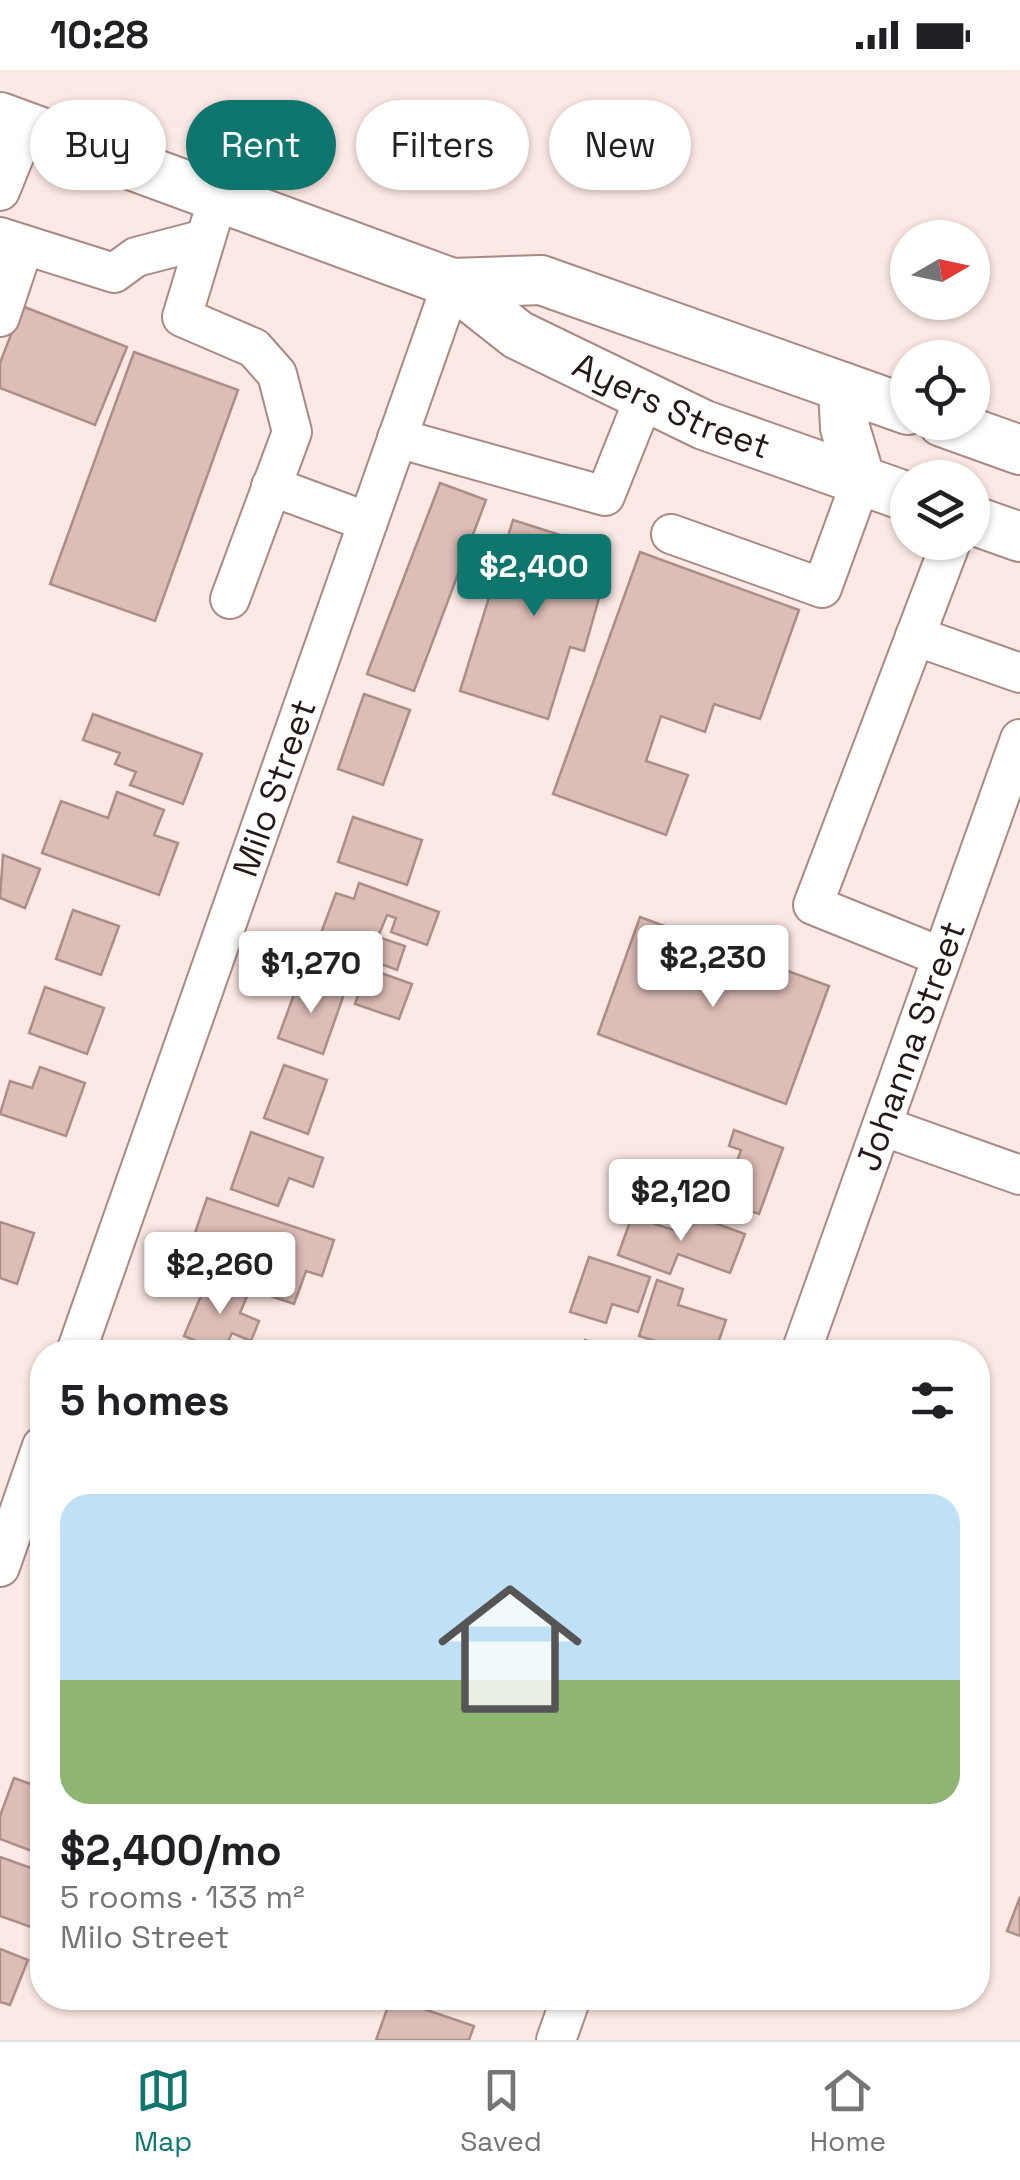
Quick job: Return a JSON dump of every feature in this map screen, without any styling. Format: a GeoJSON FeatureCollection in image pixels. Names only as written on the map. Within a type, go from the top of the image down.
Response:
{"type":"FeatureCollection","features":[{"type":"Feature","properties":{"kind":"main road","name":"Ayers Street"},"geometry":{"type":"LineString","coordinates":[[13,122],[212,218],[452,282],[540,280],[890,404]]}},
{"type":"Feature","properties":{"kind":"main road","name":"Ayers Street"},"geometry":{"type":"LineString","coordinates":[[452,282],[518,335],[704,425],[890,491]]}},
{"type":"Feature","properties":{"kind":"main road"},"geometry":{"type":"LineString","coordinates":[[843,387],[844,428],[861,481]]}},
{"type":"Feature","properties":{"kind":"main road"},"geometry":{"type":"LineString","coordinates":[[990,439],[1020,450]]}},
{"type":"Feature","properties":{"kind":"main road"},"geometry":{"type":"LineString","coordinates":[[990,526],[1020,537]]}},
{"type":"Feature","properties":{"kind":"street"},"geometry":{"type":"LineString","coordinates":[[0,191],[13,122]]}},
{"type":"Feature","properties":{"kind":"street"},"geometry":{"type":"LineString","coordinates":[[0,316],[12,241],[114,273],[136,257],[212,218]]}},
{"type":"Feature","properties":{"kind":"street"},"geometry":{"type":"LineString","coordinates":[[212,218],[182,317],[254,348],[278,374],[292,432],[230,599]]}},
{"type":"Feature","properties":{"kind":"street","name":"Milo Street"},"geometry":{"type":"LineString","coordinates":[[80,1340],[452,282]]}},
{"type":"Feature","properties":{"kind":"street"},"geometry":{"type":"LineString","coordinates":[[397,438],[605,496],[645,396]]}},
{"type":"Feature","properties":{"kind":"street"},"geometry":{"type":"LineString","coordinates":[[670,534],[822,588],[861,481]]}},
{"type":"Feature","properties":{"kind":"street"},"geometry":{"type":"LineString","coordinates":[[272,486],[368,522]]}},
{"type":"Feature","properties":{"kind":"street"},"geometry":{"type":"LineString","coordinates":[[942,957],[813,905],[944,560]]}},
{"type":"Feature","properties":{"kind":"street"},"geometry":{"type":"LineString","coordinates":[[915,636],[1020,673]]}},
{"type":"Feature","properties":{"kind":"street","name":"Johanna Street"},"geometry":{"type":"LineString","coordinates":[[805,1340],[1020,739]]}},
{"type":"Feature","properties":{"kind":"street"},"geometry":{"type":"LineString","coordinates":[[882,1126],[1020,1176]]}},
{"type":"Feature","properties":{"kind":"street"},"geometry":{"type":"LineString","coordinates":[[0,1567],[30,1481]]}},
{"type":"Feature","properties":{"kind":"street"},"geometry":{"type":"LineString","coordinates":[[556,2040],[567,2010]]}},
{"type":"Feature","properties":{"kind":"building"},"geometry":{"type":"Polygon","coordinates":[[[22,306],[127,347],[95,425],[0,388],[0,363],[22,306]]]}},
{"type":"Feature","properties":{"kind":"building"},"geometry":{"type":"Polygon","coordinates":[[[134,352],[238,390],[155,621],[50,584],[134,352]]]}},
{"type":"Feature","properties":{"kind":"building"},"geometry":{"type":"Polygon","coordinates":[[[440,483],[486,500],[414,691],[367,674],[440,483]]]}},
{"type":"Feature","properties":{"kind":"building"},"geometry":{"type":"Polygon","coordinates":[[[513,520],[601,548],[591,580],[603,584],[584,651],[570,647],[548,719],[460,691],[513,520]]]}},
{"type":"Feature","properties":{"kind":"building"},"geometry":{"type":"Polygon","coordinates":[[[640,552],[799,610],[760,719],[714,704],[705,732],[661,716],[646,761],[688,775],[666,835],[553,794],[640,552]]]}},
{"type":"Feature","properties":{"kind":"building"},"geometry":{"type":"Polygon","coordinates":[[[364,694],[410,710],[383,785],[338,769],[364,694]]]}},
{"type":"Feature","properties":{"kind":"building"},"geometry":{"type":"Polygon","coordinates":[[[93,714],[202,754],[183,804],[130,785],[136,772],[115,764],[120,753],[83,740],[93,714]]]}},
{"type":"Feature","properties":{"kind":"building"},"geometry":{"type":"Polygon","coordinates":[[[117,792],[164,810],[154,835],[178,843],[159,895],[42,853],[61,801],[108,818],[117,792]]]}},
{"type":"Feature","properties":{"kind":"building"},"geometry":{"type":"Polygon","coordinates":[[[353,817],[422,840],[407,885],[338,862],[353,817]]]}},
{"type":"Feature","properties":{"kind":"building"},"geometry":{"type":"Polygon","coordinates":[[[3,855],[40,869],[25,908],[0,898],[3,855]]]}},
{"type":"Feature","properties":{"kind":"building"},"geometry":{"type":"Polygon","coordinates":[[[359,883],[439,912],[427,945],[391,932],[396,918],[387,915],[378,937],[405,946],[397,970],[318,941],[336,893],[354,899],[359,883]]]}},
{"type":"Feature","properties":{"kind":"building"},"geometry":{"type":"Polygon","coordinates":[[[73,910],[119,926],[101,975],[56,959],[73,910]]]}},
{"type":"Feature","properties":{"kind":"building"},"geometry":{"type":"Polygon","coordinates":[[[640,917],[829,986],[786,1104],[598,1034],[640,917]]]}},
{"type":"Feature","properties":{"kind":"building"},"geometry":{"type":"Polygon","coordinates":[[[367,968],[412,984],[399,1019],[355,1004],[367,968]]]}},
{"type":"Feature","properties":{"kind":"building"},"geometry":{"type":"Polygon","coordinates":[[[300,978],[344,994],[323,1054],[278,1038],[300,978]]]}},
{"type":"Feature","properties":{"kind":"building"},"geometry":{"type":"Polygon","coordinates":[[[45,987],[104,1008],[87,1054],[29,1033],[45,987]]]}},
{"type":"Feature","properties":{"kind":"building"},"geometry":{"type":"Polygon","coordinates":[[[284,1065],[327,1080],[308,1134],[264,1118],[284,1065]]]}},
{"type":"Feature","properties":{"kind":"building"},"geometry":{"type":"Polygon","coordinates":[[[40,1067],[85,1083],[66,1136],[0,1114],[10,1081],[32,1088],[40,1067]]]}},
{"type":"Feature","properties":{"kind":"building"},"geometry":{"type":"Polygon","coordinates":[[[734,1130],[783,1148],[759,1214],[702,1194],[714,1160],[735,1167],[741,1150],[729,1146],[734,1130]]]}},
{"type":"Feature","properties":{"kind":"building"},"geometry":{"type":"Polygon","coordinates":[[[251,1132],[323,1158],[313,1187],[289,1178],[278,1206],[231,1189],[251,1132]]]}},
{"type":"Feature","properties":{"kind":"building"},"geometry":{"type":"Polygon","coordinates":[[[207,1198],[334,1240],[322,1276],[306,1271],[294,1304],[247,1288],[251,1276],[187,1256],[207,1198]]]}},
{"type":"Feature","properties":{"kind":"building"},"geometry":{"type":"Polygon","coordinates":[[[692,1215],[745,1234],[730,1273],[678,1254],[670,1274],[618,1255],[632,1216],[685,1234],[692,1215]]]}},
{"type":"Feature","properties":{"kind":"building"},"geometry":{"type":"Polygon","coordinates":[[[0,1222],[34,1233],[17,1284],[0,1278],[0,1222]]]}},
{"type":"Feature","properties":{"kind":"building"},"geometry":{"type":"Polygon","coordinates":[[[589,1257],[650,1277],[638,1312],[612,1304],[606,1323],[570,1312],[589,1257]]]}},
{"type":"Feature","properties":{"kind":"building"},"geometry":{"type":"Polygon","coordinates":[[[209,1277],[248,1294],[240,1313],[259,1321],[251,1340],[232,1333],[229,1340],[194,1340],[184,1336],[209,1277]]]}},
{"type":"Feature","properties":{"kind":"building"},"geometry":{"type":"Polygon","coordinates":[[[657,1280],[683,1289],[678,1305],[726,1320],[719,1340],[652,1340],[639,1336],[657,1280]]]}},
{"type":"Feature","properties":{"kind":"building"},"geometry":{"type":"Polygon","coordinates":[[[14,1778],[30,1784],[30,1850],[0,1839],[0,1816],[14,1778]]]}},
{"type":"Feature","properties":{"kind":"building"},"geometry":{"type":"Polygon","coordinates":[[[0,1857],[30,1868],[30,1927],[0,1916],[0,1857]]]}},
{"type":"Feature","properties":{"kind":"building"},"geometry":{"type":"Polygon","coordinates":[[[1020,1897],[1020,1936],[1007,1931],[1020,1897]]]}},
{"type":"Feature","properties":{"kind":"building"},"geometry":{"type":"Polygon","coordinates":[[[0,1949],[28,1960],[10,2005],[0,2002],[0,1949]]]}},
{"type":"Feature","properties":{"kind":"building"},"geometry":{"type":"Polygon","coordinates":[[[387,2010],[427,2010],[474,2026],[469,2040],[376,2040],[387,2010]]]}}]}
